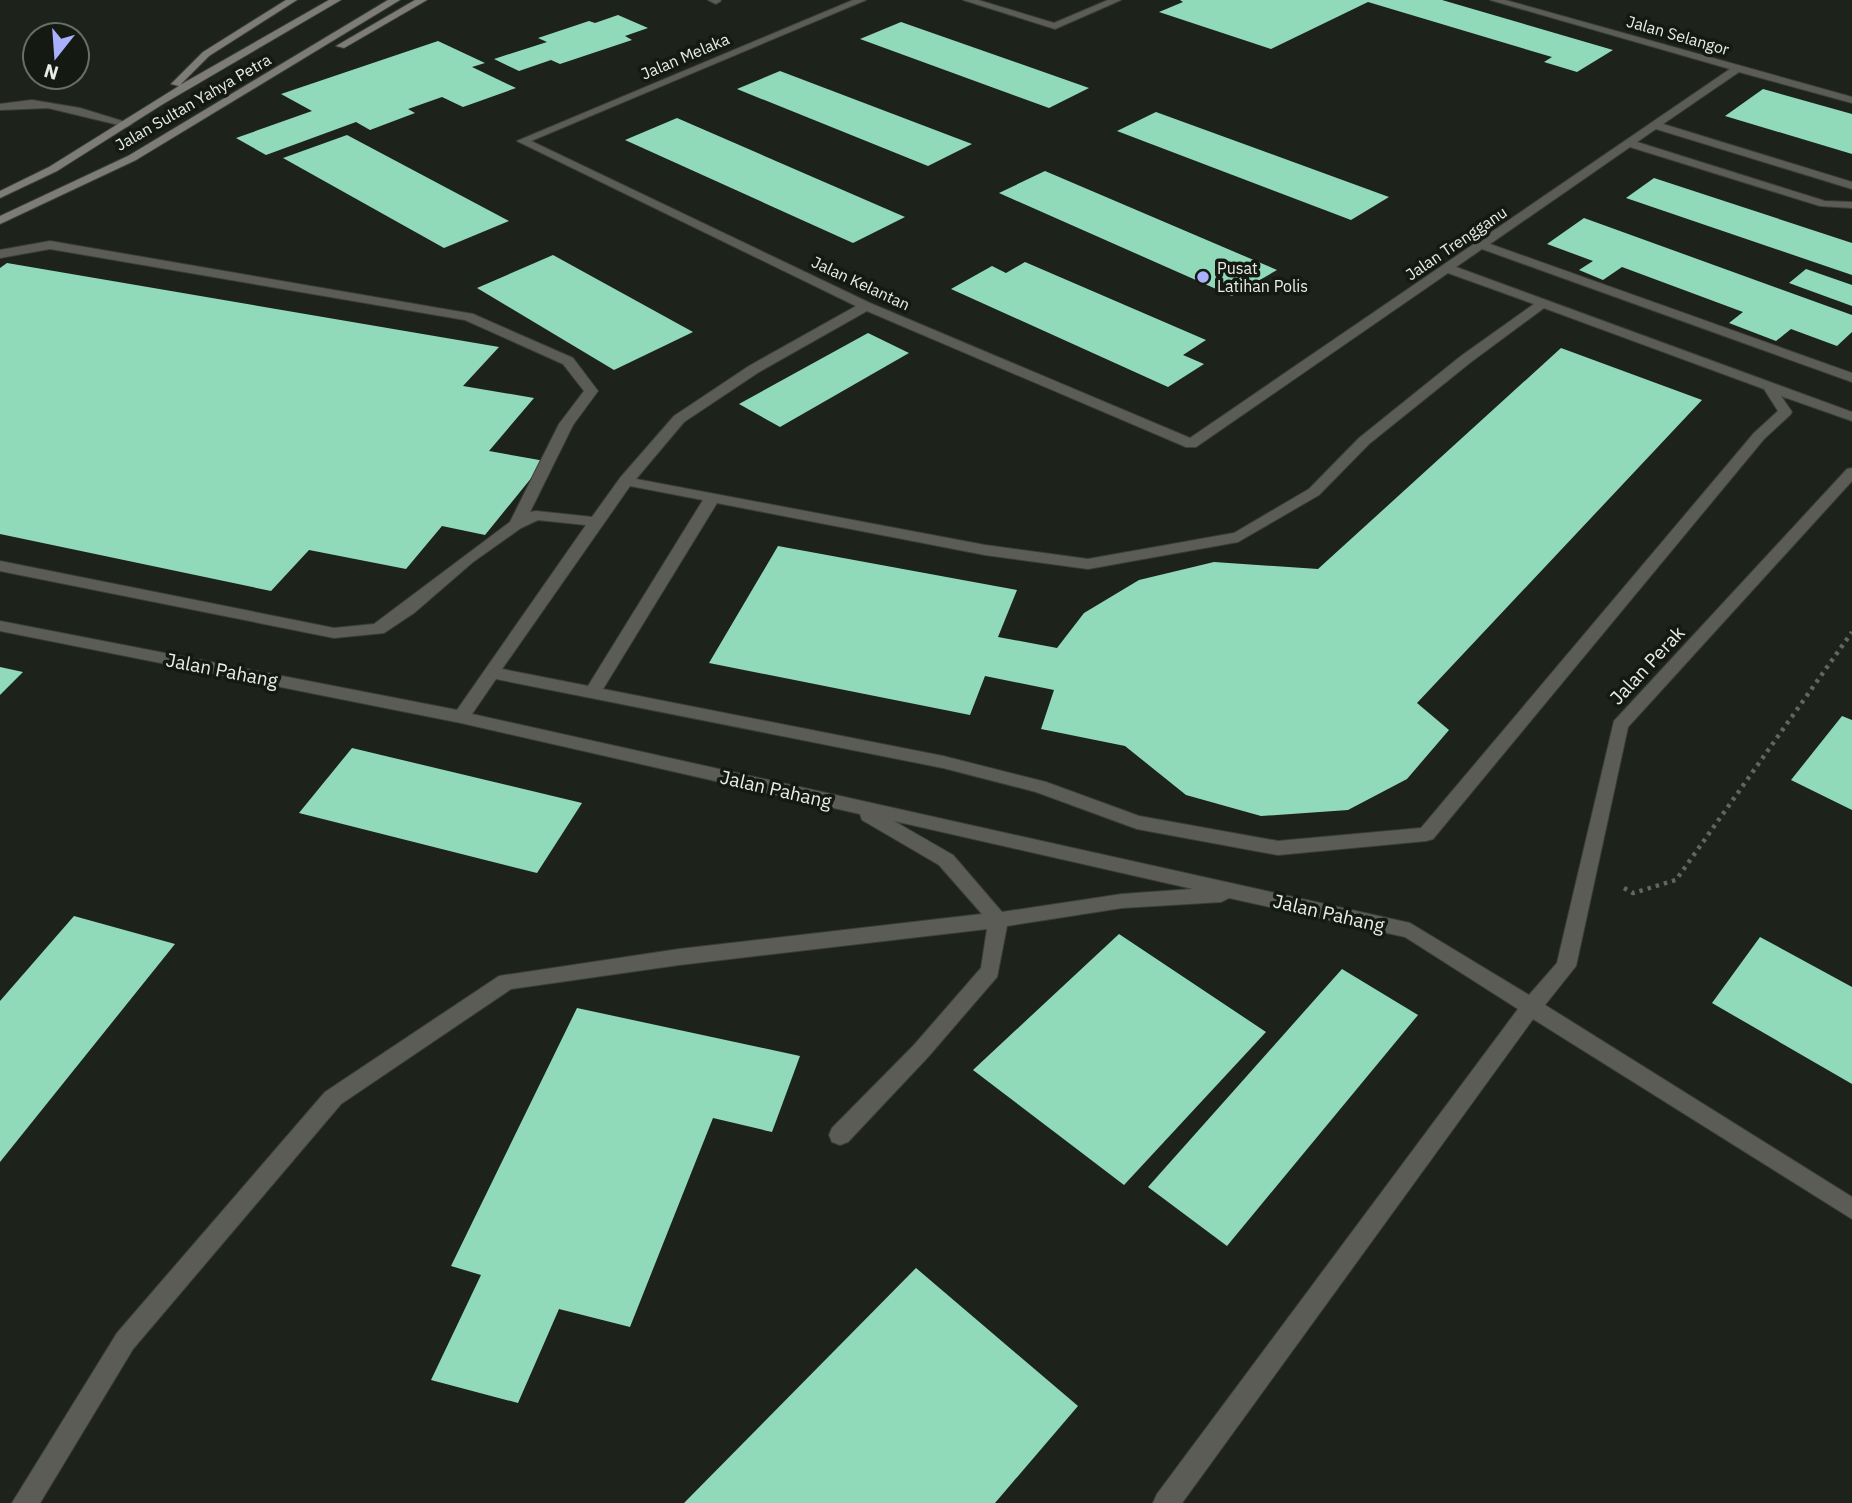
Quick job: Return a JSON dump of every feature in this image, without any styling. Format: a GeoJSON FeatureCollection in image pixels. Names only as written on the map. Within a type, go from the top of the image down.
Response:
{"type":"FeatureCollection","features":[{"type":"Feature","properties":{"kind":"main road"},"geometry":{"type":"LineString","coordinates":[[159,102],[206,54],[292,0]]}},
{"type":"Feature","properties":{"kind":"main road","name":"Jalan Sultan Yahya Petra"},"geometry":{"type":"LineString","coordinates":[[0,195],[53,169],[159,102],[336,0]]}},
{"type":"Feature","properties":{"kind":"main road","name":"Jalan Sultan Yahya Petra"},"geometry":{"type":"LineString","coordinates":[[0,220],[132,158],[395,0]]}},
{"type":"Feature","properties":{"kind":"main road"},"geometry":{"type":"LineString","coordinates":[[261,81],[314,61],[422,0]]}},
{"type":"Feature","properties":{"kind":"lane","name":"Jalan Melaka"},"geometry":{"type":"LineString","coordinates":[[522,141],[861,0]]}},
{"type":"Feature","properties":{"kind":"lane"},"geometry":{"type":"LineString","coordinates":[[968,0],[1055,26],[1116,0]]}},
{"type":"Feature","properties":{"kind":"lane","name":"Jalan Selangor"},"geometry":{"type":"LineString","coordinates":[[1495,0],[1852,100]]}},
{"type":"Feature","properties":{"kind":"lane","name":"Jalan Trengganu"},"geometry":{"type":"LineString","coordinates":[[1191,444],[1738,68]]}},
{"type":"Feature","properties":{"kind":"lane"},"geometry":{"type":"LineString","coordinates":[[0,107],[24,102],[45,103],[127,124]]}},
{"type":"Feature","properties":{"kind":"lane"},"geometry":{"type":"LineString","coordinates":[[1654,125],[1852,186]]}},
{"type":"Feature","properties":{"kind":"lane","name":"Jalan Kelantan"},"geometry":{"type":"LineString","coordinates":[[522,141],[866,306],[1191,444]]}},
{"type":"Feature","properties":{"kind":"lane"},"geometry":{"type":"LineString","coordinates":[[1628,144],[1824,204],[1852,205]]}},
{"type":"Feature","properties":{"kind":"lane"},"geometry":{"type":"LineString","coordinates":[[0,254],[50,245],[468,317],[568,361],[591,391],[566,424],[516,525]]}},
{"type":"Feature","properties":{"kind":"lane"},"geometry":{"type":"LineString","coordinates":[[1481,245],[1852,378]]}},
{"type":"Feature","properties":{"kind":"lane"},"geometry":{"type":"LineString","coordinates":[[1447,268],[1852,417]]}},
{"type":"Feature","properties":{"kind":"lane"},"geometry":{"type":"LineString","coordinates":[[625,481],[985,550],[1088,564],[1238,537],[1314,492],[1364,441],[1466,359],[1542,304]]}},
{"type":"Feature","properties":{"kind":"lane"},"geometry":{"type":"LineString","coordinates":[[461,718],[625,481],[679,419],[754,369],[866,306]]}},
{"type":"Feature","properties":{"kind":"lane"},"geometry":{"type":"LineString","coordinates":[[492,673],[943,762],[1040,787],[1138,822],[1278,848],[1426,834],[1759,436],[1785,412],[1769,387]]}},
{"type":"Feature","properties":{"kind":"lane","name":"Jalan Perak"},"geometry":{"type":"LineString","coordinates":[[1530,1008],[1566,966],[1620,725],[1852,472]]}},
{"type":"Feature","properties":{"kind":"lane"},"geometry":{"type":"LineString","coordinates":[[592,694],[713,497]]}},
{"type":"Feature","properties":{"kind":"lane"},"geometry":{"type":"LineString","coordinates":[[0,566],[334,633],[377,629],[408,609],[468,559],[516,525],[536,515],[596,523]]}},
{"type":"Feature","properties":{"kind":"lane","name":"Jalan Pahang"},"geometry":{"type":"LineString","coordinates":[[0,626],[461,718],[1410,931],[1852,1209]]}},
{"type":"Feature","properties":{"kind":"lane"},"geometry":{"type":"LineString","coordinates":[[840,1135],[921,1051],[990,971],[998,920],[946,860],[853,806]]}},
{"type":"Feature","properties":{"kind":"lane"},"geometry":{"type":"LineString","coordinates":[[25,1503],[125,1341],[333,1098],[506,982],[679,957],[998,920],[1122,901],[1242,893]]}},
{"type":"Feature","properties":{"kind":"lane"},"geometry":{"type":"LineString","coordinates":[[1166,1503],[1530,1008]]}},
{"type":"Feature","properties":{"kind":"path"},"geometry":{"type":"LineString","coordinates":[[1589,867],[1633,893],[1676,880],[1852,632]]}},
{"type":"Feature","properties":{"kind":"building"},"geometry":{"type":"Polygon","coordinates":[[[1180,0],[1442,0],[1613,50],[1577,72],[1544,62],[1552,57],[1368,2],[1271,49],[1159,12],[1183,2],[1180,0]]]}},
{"type":"Feature","properties":{"kind":"building"},"geometry":{"type":"Polygon","coordinates":[[[618,15],[648,28],[625,36],[632,40],[560,64],[551,60],[519,71],[494,59],[547,42],[538,38],[589,21],[595,23],[618,15]]]}},
{"type":"Feature","properties":{"kind":"building"},"geometry":{"type":"Polygon","coordinates":[[[901,22],[1089,88],[1049,108],[860,39],[901,22]]]}},
{"type":"Feature","properties":{"kind":"building"},"geometry":{"type":"Polygon","coordinates":[[[438,41],[485,63],[472,67],[516,88],[463,107],[442,97],[408,109],[415,113],[370,130],[356,122],[266,155],[236,138],[312,111],[281,94],[438,41]]]}},
{"type":"Feature","properties":{"kind":"building"},"geometry":{"type":"Polygon","coordinates":[[[780,71],[972,144],[928,166],[737,89],[780,71]]]}},
{"type":"Feature","properties":{"kind":"building"},"geometry":{"type":"Polygon","coordinates":[[[1763,89],[1852,114],[1852,154],[1725,116],[1763,89]]]}},
{"type":"Feature","properties":{"kind":"building"},"geometry":{"type":"Polygon","coordinates":[[[1156,112],[1389,197],[1351,220],[1117,131],[1156,112]]]}},
{"type":"Feature","properties":{"kind":"building"},"geometry":{"type":"Polygon","coordinates":[[[677,118],[905,217],[853,243],[625,140],[677,118]]]}},
{"type":"Feature","properties":{"kind":"building"},"geometry":{"type":"Polygon","coordinates":[[[347,135],[509,221],[444,248],[283,158],[347,135]]]}},
{"type":"Feature","properties":{"kind":"building"},"geometry":{"type":"Polygon","coordinates":[[[1045,171],[1277,270],[1232,296],[999,193],[1045,171]]]}},
{"type":"Feature","properties":{"kind":"building"},"geometry":{"type":"Polygon","coordinates":[[[1654,178],[1852,243],[1852,275],[1626,198],[1654,178]]]}},
{"type":"Feature","properties":{"kind":"building"},"geometry":{"type":"Polygon","coordinates":[[[1584,218],[1852,315],[1852,332],[1837,346],[1791,329],[1776,341],[1729,323],[1743,312],[1622,267],[1603,280],[1579,270],[1593,261],[1547,244],[1584,218]]]}},
{"type":"Feature","properties":{"kind":"building"},"geometry":{"type":"Polygon","coordinates":[[[553,255],[693,332],[614,370],[477,288],[553,255]]]}},
{"type":"Feature","properties":{"kind":"building"},"geometry":{"type":"Polygon","coordinates":[[[1025,262],[1206,340],[1183,355],[1204,364],[1168,387],[951,289],[992,266],[1006,273],[1025,262]]]}},
{"type":"Feature","properties":{"kind":"building"},"geometry":{"type":"Polygon","coordinates":[[[7,263],[499,347],[463,386],[534,398],[489,451],[545,461],[485,535],[442,526],[406,569],[309,550],[271,591],[0,534],[0,268],[7,263]]]}},
{"type":"Feature","properties":{"kind":"building"},"geometry":{"type":"Polygon","coordinates":[[[1806,269],[1852,285],[1852,306],[1789,283],[1806,269]]]}},
{"type":"Feature","properties":{"kind":"building"},"geometry":{"type":"Polygon","coordinates":[[[868,333],[909,353],[780,427],[739,404],[868,333]]]}},
{"type":"Feature","properties":{"kind":"building"},"geometry":{"type":"Polygon","coordinates":[[[1561,348],[1702,400],[1417,703],[1449,730],[1407,779],[1348,810],[1261,816],[1186,795],[1125,746],[1041,729],[1054,690],[985,676],[970,715],[709,663],[778,546],[1017,590],[998,637],[1057,648],[1084,613],[1139,580],[1214,562],[1318,569],[1561,348]]]}},
{"type":"Feature","properties":{"kind":"building"},"geometry":{"type":"Polygon","coordinates":[[[0,667],[23,672],[0,695],[0,667]]]}},
{"type":"Feature","properties":{"kind":"building"},"geometry":{"type":"Polygon","coordinates":[[[1842,716],[1852,720],[1852,810],[1791,780],[1842,716]]]}},
{"type":"Feature","properties":{"kind":"building"},"geometry":{"type":"Polygon","coordinates":[[[352,748],[582,803],[537,873],[299,813],[352,748]]]}},
{"type":"Feature","properties":{"kind":"building"},"geometry":{"type":"Polygon","coordinates":[[[74,916],[175,944],[0,1162],[0,1001],[74,916]]]}},
{"type":"Feature","properties":{"kind":"building"},"geometry":{"type":"Polygon","coordinates":[[[1119,934],[1266,1032],[1124,1185],[973,1070],[1119,934]]]}},
{"type":"Feature","properties":{"kind":"building"},"geometry":{"type":"Polygon","coordinates":[[[1760,937],[1852,987],[1852,1084],[1712,1003],[1760,937]]]}},
{"type":"Feature","properties":{"kind":"building"},"geometry":{"type":"Polygon","coordinates":[[[1342,969],[1418,1015],[1227,1246],[1148,1187],[1342,969]]]}},
{"type":"Feature","properties":{"kind":"building"},"geometry":{"type":"Polygon","coordinates":[[[577,1008],[800,1056],[772,1132],[713,1118],[630,1327],[559,1309],[518,1403],[431,1380],[481,1275],[451,1266],[577,1008]]]}},
{"type":"Feature","properties":{"kind":"building"},"geometry":{"type":"Polygon","coordinates":[[[916,1268],[1078,1406],[995,1503],[684,1503],[916,1268]]]}},
{"type":"Feature","properties":{"kind":"place","name":"Pusat Latihan Polis"},"geometry":{"type":"Point","coordinates":[1203,277]}}]}
